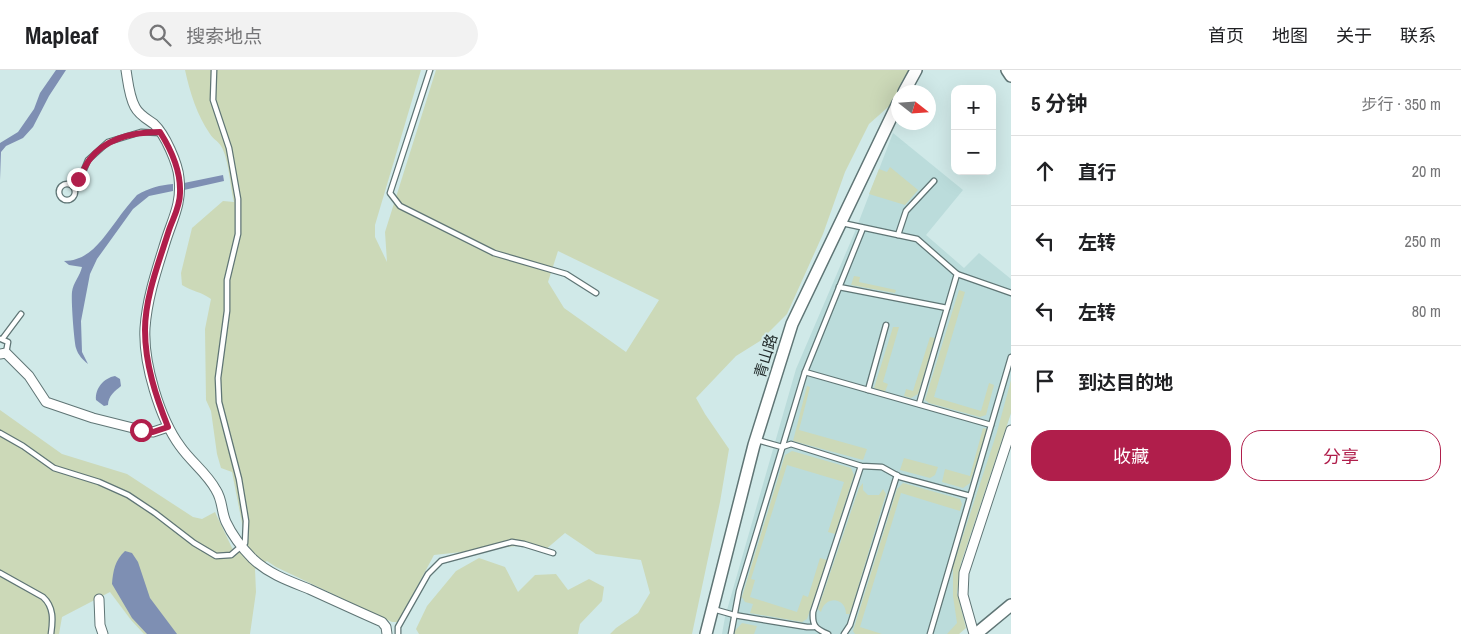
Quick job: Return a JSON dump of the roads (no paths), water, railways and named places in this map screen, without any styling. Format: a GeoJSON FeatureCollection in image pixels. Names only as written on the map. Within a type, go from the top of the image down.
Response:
{"type":"FeatureCollection","features":[{"type":"Feature","properties":{"kind":"street"},"geometry":{"type":"LineString","coordinates":[[126,70],[135,108],[144,118],[156,125],[175,161],[179,176],[180,195],[178,208],[158,265],[150,296],[145,330],[148,363],[168,427],[181,447],[214,485],[222,499],[226,522],[242,547],[253,559],[271,573],[382,622],[386,627],[387,634]]}},
{"type":"Feature","properties":{"kind":"street"},"geometry":{"type":"LineString","coordinates":[[908,85],[916,70]]}},
{"type":"Feature","properties":{"kind":"street"},"geometry":{"type":"LineString","coordinates":[[1007,70],[1011,76]]}},
{"type":"Feature","properties":{"kind":"street","name":"青山路"},"geometry":{"type":"LineString","coordinates":[[706,634],[756,440],[792,324],[839,222],[891,117]]}},
{"type":"Feature","properties":{"kind":"street"},"geometry":{"type":"LineString","coordinates":[[3,353],[29,376],[46,402],[93,418],[141,430],[153,432],[168,427]]}},
{"type":"Feature","properties":{"kind":"street"},"geometry":{"type":"LineString","coordinates":[[1011,430],[964,573],[963,595],[975,634],[1011,605]]}},
{"type":"Feature","properties":{"kind":"street"},"geometry":{"type":"LineString","coordinates":[[99,599],[100,625],[103,634]]}},
{"type":"Feature","properties":{"kind":"lane"},"geometry":{"type":"LineString","coordinates":[[0,433],[23,446],[54,468],[99,482],[128,495],[194,543],[216,556],[232,555],[245,543],[247,533],[246,521],[239,479],[220,402],[218,378],[227,311],[227,280],[238,234],[238,199],[229,148],[213,100],[214,70]]}},
{"type":"Feature","properties":{"kind":"lane"},"geometry":{"type":"LineString","coordinates":[[430,70],[390,193],[400,206],[494,253],[566,274],[596,293]]}},
{"type":"Feature","properties":{"kind":"lane"},"geometry":{"type":"LineString","coordinates":[[72,185],[83,172],[88,160],[108,142],[141,132],[160,132]]}},
{"type":"Feature","properties":{"kind":"lane"},"geometry":{"type":"LineString","coordinates":[[898,235],[906,211],[934,181]]}},
{"type":"Feature","properties":{"kind":"lane"},"geometry":{"type":"LineString","coordinates":[[839,222],[917,239],[957,274],[1011,293]]}},
{"type":"Feature","properties":{"kind":"lane"},"geometry":{"type":"LineString","coordinates":[[730,634],[739,591],[805,372],[864,228]]}},
{"type":"Feature","properties":{"kind":"lane"},"geometry":{"type":"LineString","coordinates":[[918,404],[957,274]]}},
{"type":"Feature","properties":{"kind":"lane"},"geometry":{"type":"LineString","coordinates":[[839,286],[946,308]]}},
{"type":"Feature","properties":{"kind":"lane"},"geometry":{"type":"LineString","coordinates":[[3,353],[8,342],[2,339],[21,314]]}},
{"type":"Feature","properties":{"kind":"lane"},"geometry":{"type":"LineString","coordinates":[[868,390],[886,325]]}},
{"type":"Feature","properties":{"kind":"lane"},"geometry":{"type":"LineString","coordinates":[[930,634],[1011,357]]}},
{"type":"Feature","properties":{"kind":"lane"},"geometry":{"type":"LineString","coordinates":[[805,372],[991,425]]}},
{"type":"Feature","properties":{"kind":"lane"},"geometry":{"type":"LineString","coordinates":[[756,440],[782,447],[791,444],[862,466],[882,466],[897,475],[970,496]]}},
{"type":"Feature","properties":{"kind":"lane"},"geometry":{"type":"LineString","coordinates":[[814,627],[812,621],[813,612],[862,466]]}},
{"type":"Feature","properties":{"kind":"lane"},"geometry":{"type":"LineString","coordinates":[[845,634],[850,625],[897,475]]}},
{"type":"Feature","properties":{"kind":"lane"},"geometry":{"type":"LineString","coordinates":[[398,634],[398,628],[428,574],[441,561],[512,542],[553,553]]}},
{"type":"Feature","properties":{"kind":"lane"},"geometry":{"type":"LineString","coordinates":[[0,573],[43,597],[49,603],[52,612],[51,634]]}},
{"type":"Feature","properties":{"kind":"lane"},"geometry":{"type":"LineString","coordinates":[[712,608],[734,615],[814,627],[826,634]]}},
{"type":"Feature","properties":{"kind":"water"},"geometry":{"type":"Polygon","coordinates":[[[56,70],[66,70],[49,96],[33,127],[23,138],[6,146],[1,152],[0,180],[0,143],[18,132],[34,109],[40,93],[56,70]]]}},
{"type":"Feature","properties":{"kind":"water"},"geometry":{"type":"Polygon","coordinates":[[[223,175],[224,181],[184,190],[184,183],[223,175]]]}},
{"type":"Feature","properties":{"kind":"water"},"geometry":{"type":"Polygon","coordinates":[[[173,184],[173,191],[149,196],[133,209],[97,259],[90,274],[81,321],[82,352],[88,364],[76,348],[72,312],[73,289],[82,267],[69,265],[64,261],[73,260],[89,253],[137,195],[155,187],[173,184]]]}},
{"type":"Feature","properties":{"kind":"water"},"geometry":{"type":"Polygon","coordinates":[[[115,376],[120,379],[121,386],[111,396],[108,405],[104,406],[96,400],[97,391],[104,381],[115,376]]]}},
{"type":"Feature","properties":{"kind":"water"},"geometry":{"type":"Polygon","coordinates":[[[125,551],[132,553],[138,562],[150,598],[177,634],[147,634],[132,618],[112,584],[115,566],[125,551]]]}}]}
